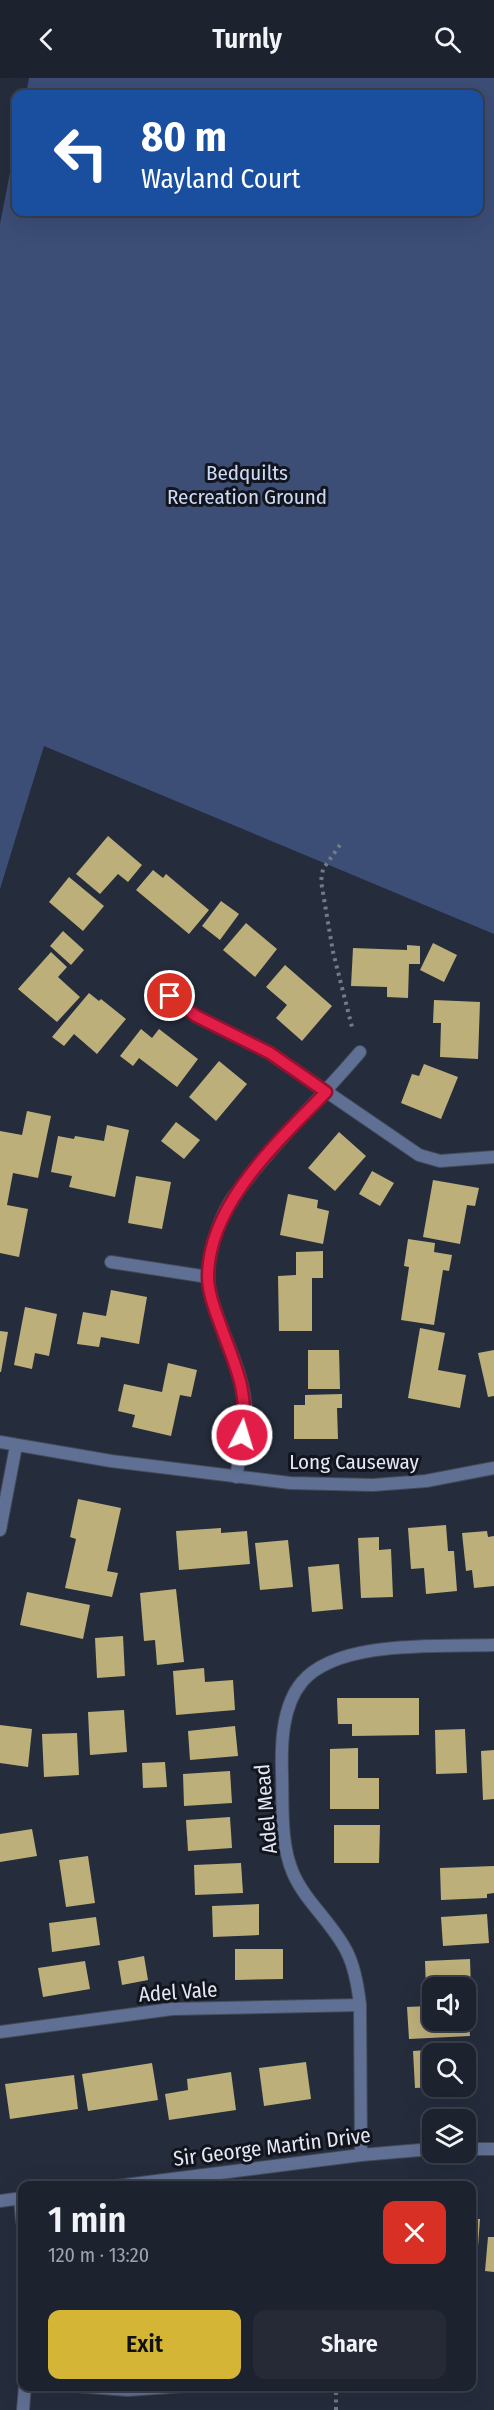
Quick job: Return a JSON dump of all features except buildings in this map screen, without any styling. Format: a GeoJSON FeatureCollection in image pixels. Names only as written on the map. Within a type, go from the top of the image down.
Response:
{"type":"FeatureCollection","features":[{"type":"Feature","properties":{"kind":"street"},"geometry":{"type":"LineString","coordinates":[[170,996],[196,1016],[270,1053],[418,1155],[440,1161],[494,1157]]}},
{"type":"Feature","properties":{"kind":"street"},"geometry":{"type":"LineString","coordinates":[[236,1477],[246,1415],[242,1383],[219,1322],[208,1277],[217,1232],[231,1201],[273,1148],[360,1052]]}},
{"type":"Feature","properties":{"kind":"street"},"geometry":{"type":"LineString","coordinates":[[111,1262],[208,1277]]}},
{"type":"Feature","properties":{"kind":"street","name":"Long Causeway"},"geometry":{"type":"LineString","coordinates":[[0,1442],[290,1483],[373,1485],[426,1481],[494,1468]]}},
{"type":"Feature","properties":{"kind":"street"},"geometry":{"type":"LineString","coordinates":[[0,1530],[16,1446]]}},
{"type":"Feature","properties":{"kind":"street","name":"Adel Mead"},"geometry":{"type":"LineString","coordinates":[[361,2155],[360,2005],[357,1981],[347,1951],[304,1895],[292,1870],[284,1837],[281,1754],[287,1709],[302,1682],[332,1659],[364,1651],[494,1645]]}},
{"type":"Feature","properties":{"kind":"street","name":"Adel Vale"},"geometry":{"type":"LineString","coordinates":[[0,2032],[172,2009],[360,2005]]}},
{"type":"Feature","properties":{"kind":"street"},"geometry":{"type":"LineString","coordinates":[[476,2149],[494,2149]]}},
{"type":"Feature","properties":{"kind":"street","name":"Sir George Martin Drive"},"geometry":{"type":"LineString","coordinates":[[156,2181],[361,2155],[422,2150]]}},
{"type":"Feature","properties":{"kind":"street"},"geometry":{"type":"LineString","coordinates":[[0,2201],[18,2198]]}},
{"type":"Feature","properties":{"kind":"street"},"geometry":{"type":"LineString","coordinates":[[23,2410],[25,2391]]}},
{"type":"Feature","properties":{"kind":"path"},"geometry":{"type":"LineString","coordinates":[[340,845],[323,869],[321,881],[333,952],[360,1052]]}},
{"type":"Feature","properties":{"kind":"path"},"geometry":{"type":"LineString","coordinates":[[336,2391],[336,2410]]}},
{"type":"Feature","properties":{"kind":"green space","name":"Bedquilts Recreation Ground"},"geometry":{"type":"Polygon","coordinates":[[[29,78],[494,78],[494,934],[44,746],[0,889],[0,224],[12,162],[12,216],[483,216],[483,90],[27,90],[29,78]]]}},
{"type":"Feature","properties":{"kind":"route"},"geometry":{"type":"LineString","coordinates":[[170,996],[196,1016],[270,1053],[326,1092],[273,1148],[231,1201],[217,1232],[208,1277],[219,1322],[242,1383],[246,1415],[242,1435]]}}]}
